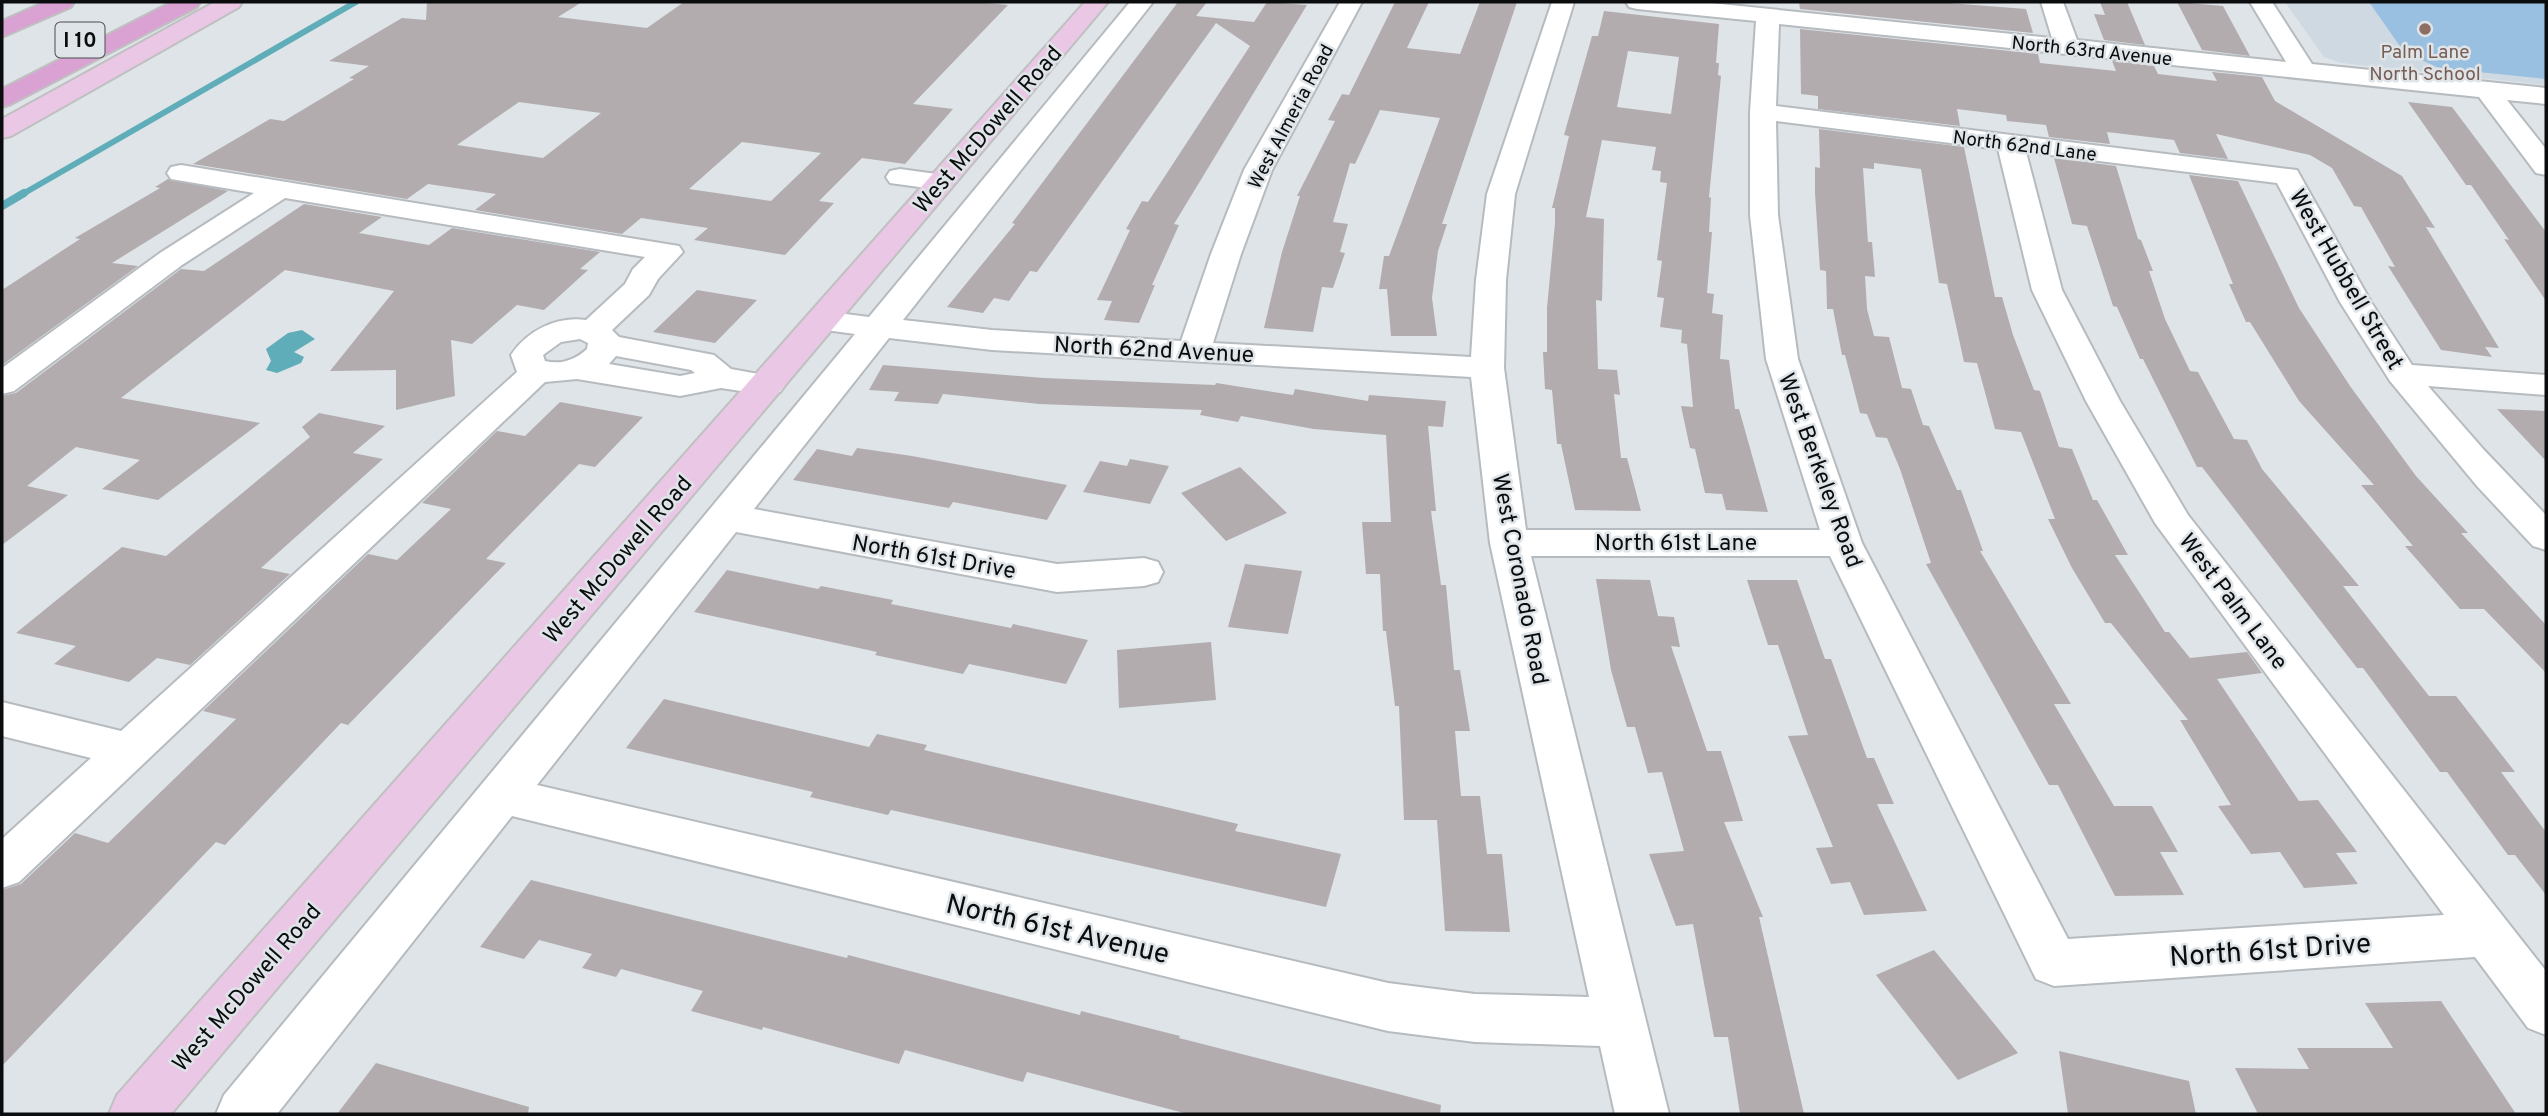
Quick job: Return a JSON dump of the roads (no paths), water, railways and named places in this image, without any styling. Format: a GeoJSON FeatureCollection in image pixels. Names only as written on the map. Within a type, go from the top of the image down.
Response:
{"type":"FeatureCollection","features":[{"type":"Feature","properties":{"kind":"highway","name":"I 10"},"geometry":{"type":"LineString","coordinates":[[2,30],[63,2]]}},
{"type":"Feature","properties":{"kind":"highway","name":"I 10"},"geometry":{"type":"LineString","coordinates":[[2,77],[159,2]]}},
{"type":"Feature","properties":{"kind":"highway"},"geometry":{"type":"LineString","coordinates":[[2,99],[189,2]]}},
{"type":"Feature","properties":{"kind":"main road"},"geometry":{"type":"LineString","coordinates":[[2,130],[231,2]]}},
{"type":"Feature","properties":{"kind":"main road","name":"West McDowell Road"},"geometry":{"type":"LineString","coordinates":[[136,1114],[1097,2]]}},
{"type":"Feature","properties":{"kind":"street","name":"West McDowell Road"},"geometry":{"type":"LineString","coordinates":[[243,1114],[1142,2]]}},
{"type":"Feature","properties":{"kind":"street","name":"West Almeria Road"},"geometry":{"type":"LineString","coordinates":[[1194,352],[1226,254],[1258,170],[1351,2]]}},
{"type":"Feature","properties":{"kind":"street","name":"West Coronado Road"},"geometry":{"type":"LineString","coordinates":[[1563,2],[1502,194],[1491,280],[1488,368],[1509,543],[1642,1114]]}},
{"type":"Feature","properties":{"kind":"street","name":"North 63rd Avenue"},"geometry":{"type":"LineString","coordinates":[[1637,2],[2546,96]]}},
{"type":"Feature","properties":{"kind":"street"},"geometry":{"type":"LineString","coordinates":[[2052,2],[2067,47]]}},
{"type":"Feature","properties":{"kind":"street"},"geometry":{"type":"LineString","coordinates":[[2261,2],[2305,72]]}},
{"type":"Feature","properties":{"kind":"street","name":"West Berkeley Road"},"geometry":{"type":"LineString","coordinates":[[1768,16],[1763,112],[1764,215],[1782,359],[1843,543],[2054,963]]}},
{"type":"Feature","properties":{"kind":"street"},"geometry":{"type":"LineString","coordinates":[[2487,90],[2546,167]]}},
{"type":"Feature","properties":{"kind":"street","name":"North 62nd Lane"},"geometry":{"type":"LineString","coordinates":[[1763,112],[2287,176]]}},
{"type":"Feature","properties":{"kind":"street","name":"West Palm Lane"},"geometry":{"type":"LineString","coordinates":[[2010,143],[2047,290],[2103,401],[2174,523],[2546,1011]]}},
{"type":"Feature","properties":{"kind":"street"},"geometry":{"type":"LineString","coordinates":[[181,173],[668,253],[644,275],[638,288],[590,335]]}},
{"type":"Feature","properties":{"kind":"street","name":"West Hubbell Street"},"geometry":{"type":"LineString","coordinates":[[2287,176],[2359,309],[2402,374],[2484,474],[2546,537]]}},
{"type":"Feature","properties":{"kind":"street"},"geometry":{"type":"LineString","coordinates":[[901,177],[941,182]]}},
{"type":"Feature","properties":{"kind":"street"},"geometry":{"type":"LineString","coordinates":[[2,384],[171,259],[279,189]]}},
{"type":"Feature","properties":{"kind":"street","name":"North 62nd Avenue"},"geometry":{"type":"LineString","coordinates":[[822,321],[992,340],[1488,368]]}},
{"type":"Feature","properties":{"kind":"street"},"geometry":{"type":"LineString","coordinates":[[2,868],[129,750],[557,370],[597,358],[590,335]]}},
{"type":"Feature","properties":{"kind":"street"},"geometry":{"type":"LineString","coordinates":[[721,378],[702,362],[590,335],[543,339],[530,349],[526,361],[557,370],[680,386],[721,378],[768,385]]}},
{"type":"Feature","properties":{"kind":"street"},"geometry":{"type":"LineString","coordinates":[[2402,374],[2546,385]]}},
{"type":"Feature","properties":{"kind":"street","name":"North 61st Drive"},"geometry":{"type":"LineString","coordinates":[[726,517],[1056,578],[1144,572]]}},
{"type":"Feature","properties":{"kind":"street","name":"North 61st Lane"},"geometry":{"type":"LineString","coordinates":[[1509,543],[1843,543]]}},
{"type":"Feature","properties":{"kind":"street"},"geometry":{"type":"LineString","coordinates":[[2,719],[129,750]]}},
{"type":"Feature","properties":{"kind":"street","name":"North 61st Avenue"},"geometry":{"type":"LineString","coordinates":[[501,794],[1388,1007],[1444,1017],[1510,1023],[1619,1021]]}},
{"type":"Feature","properties":{"kind":"street","name":"North 61st Drive"},"geometry":{"type":"LineString","coordinates":[[2054,963],[2486,934]]}},
{"type":"Feature","properties":{"kind":"waterway"},"geometry":{"type":"LineString","coordinates":[[21,195],[356,2]]}},
{"type":"Feature","properties":{"kind":"waterway"},"geometry":{"type":"LineString","coordinates":[[2,206],[24,193]]}},
{"type":"Feature","properties":{"kind":"place","name":"Palm Lane North School"},"geometry":{"type":"Point","coordinates":[2425,29]}}]}
